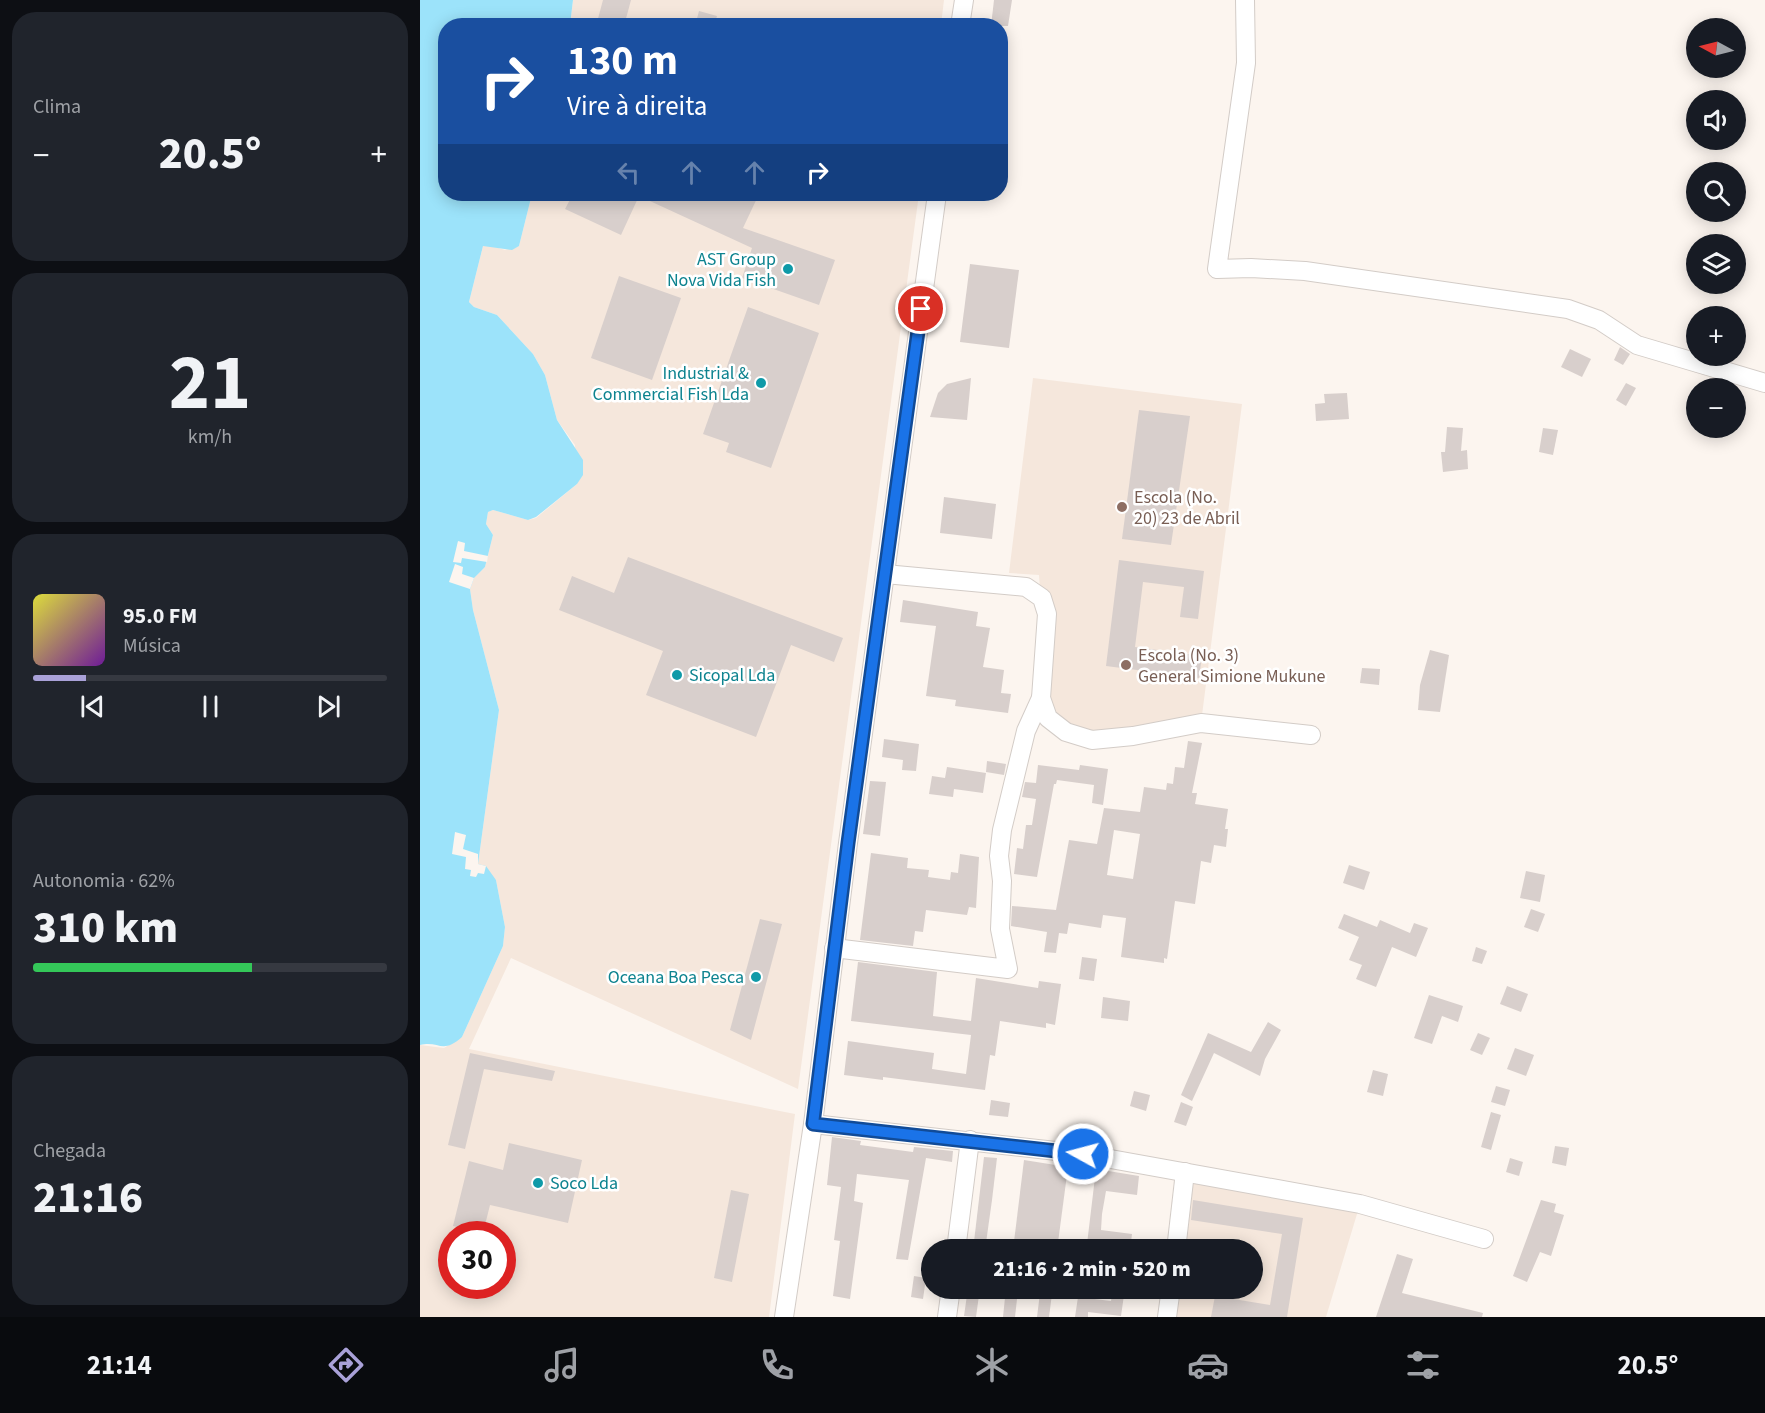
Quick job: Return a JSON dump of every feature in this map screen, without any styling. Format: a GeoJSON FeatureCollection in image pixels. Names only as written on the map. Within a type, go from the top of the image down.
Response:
{"type":"FeatureCollection","features":[{"type":"Feature","properties":{"kind":"street"},"geometry":{"type":"LineString","coordinates":[[961,18],[964,0]]}},
{"type":"Feature","properties":{"kind":"street"},"geometry":{"type":"LineString","coordinates":[[1245,0],[1246,63],[1217,270],[1251,268],[1305,271],[1568,309],[1599,321],[1637,345],[1765,383]]}},
{"type":"Feature","properties":{"kind":"street"},"geometry":{"type":"LineString","coordinates":[[784,1317],[813,1124],[834,948],[936,201]]}},
{"type":"Feature","properties":{"kind":"street"},"geometry":{"type":"LineString","coordinates":[[834,948],[1008,969],[1000,929],[1001,839],[1026,731],[1041,698],[1047,614],[1042,598],[1026,587],[885,574]]}},
{"type":"Feature","properties":{"kind":"street"},"geometry":{"type":"LineString","coordinates":[[1041,698],[1048,718],[1066,732],[1092,740],[1133,736],[1201,723],[1311,735]]}},
{"type":"Feature","properties":{"kind":"street"},"geometry":{"type":"LineString","coordinates":[[813,1124],[1083,1154],[1360,1204],[1484,1239]]}},
{"type":"Feature","properties":{"kind":"street"},"geometry":{"type":"LineString","coordinates":[[957,1239],[970,1140]]}},
{"type":"Feature","properties":{"kind":"street"},"geometry":{"type":"LineString","coordinates":[[1177,1239],[1185,1172]]}},
{"type":"Feature","properties":{"kind":"street"},"geometry":{"type":"LineString","coordinates":[[947,1317],[949,1299]]}},
{"type":"Feature","properties":{"kind":"street"},"geometry":{"type":"LineString","coordinates":[[1167,1317],[1169,1299]]}},
{"type":"Feature","properties":{"kind":"shaded area"},"geometry":{"type":"Polygon","coordinates":[[[573,0],[944,0],[942,18],[571,18],[573,0]]]}},
{"type":"Feature","properties":{"kind":"shaded area"},"geometry":{"type":"Polygon","coordinates":[[[530,201],[918,201],[798,1089],[511,958],[469,1049],[795,1114],[769,1317],[420,1317],[420,1045],[444,1048],[462,1037],[503,946],[505,927],[496,880],[478,864],[499,710],[473,610],[470,589],[474,578],[485,567],[493,535],[486,524],[488,512],[493,510],[528,520],[536,518],[577,484],[575,445],[557,420],[545,375],[533,354],[497,315],[474,307],[469,302],[483,246],[489,245],[505,250],[519,246],[530,201]]]}},
{"type":"Feature","properties":{"kind":"shaded area"},"geometry":{"type":"Polygon","coordinates":[[[1033,378],[1242,404],[1201,723],[1092,740],[1048,718],[1039,575],[1009,573],[1033,378]]]}},
{"type":"Feature","properties":{"kind":"shaded area"},"geometry":{"type":"Polygon","coordinates":[[[1185,1172],[1360,1204],[1326,1317],[1167,1317],[1170,1299],[1263,1299],[1263,1239],[1177,1239],[1185,1172]]]}},
{"type":"Feature","properties":{"kind":"water"},"geometry":{"type":"Polygon","coordinates":[[[420,0],[573,0],[571,18],[438,18],[438,201],[530,201],[519,246],[512,250],[483,246],[469,302],[474,307],[497,315],[533,354],[545,375],[557,420],[583,460],[583,475],[577,484],[536,517],[528,520],[493,510],[488,512],[486,524],[493,535],[485,567],[474,578],[470,589],[473,610],[499,710],[478,864],[486,866],[496,880],[505,927],[503,946],[462,1037],[445,1046],[420,1045],[420,0]]]}},
{"type":"Feature","properties":{"kind":"pier"},"geometry":{"type":"Polygon","coordinates":[[[458,541],[465,543],[464,551],[488,556],[487,562],[462,558],[461,563],[453,562],[458,541]]]}},
{"type":"Feature","properties":{"kind":"pier"},"geometry":{"type":"Polygon","coordinates":[[[455,564],[463,567],[462,574],[474,578],[470,589],[449,582],[455,564]]]}},
{"type":"Feature","properties":{"kind":"pier"},"geometry":{"type":"Polygon","coordinates":[[[455,832],[466,835],[463,849],[478,854],[478,864],[486,866],[484,874],[478,873],[476,877],[470,876],[471,870],[465,869],[466,857],[452,854],[455,832]]]}},
{"type":"Feature","properties":{"kind":"building"},"geometry":{"type":"Polygon","coordinates":[[[603,0],[631,0],[626,18],[598,18],[603,0]]]}},
{"type":"Feature","properties":{"kind":"building"},"geometry":{"type":"Polygon","coordinates":[[[994,0],[1012,0],[1008,26],[1008,18],[992,18],[994,0]]]}},
{"type":"Feature","properties":{"kind":"building"},"geometry":{"type":"Polygon","coordinates":[[[699,11],[717,16],[716,18],[697,18],[699,11]]]}},
{"type":"Feature","properties":{"kind":"building"},"geometry":{"type":"Polygon","coordinates":[[[569,201],[637,201],[621,235],[565,209],[569,201]]]}},
{"type":"Feature","properties":{"kind":"building"},"geometry":{"type":"Polygon","coordinates":[[[650,201],[756,201],[743,228],[835,260],[819,305],[742,278],[752,248],[650,201]]]}},
{"type":"Feature","properties":{"kind":"building"},"geometry":{"type":"Polygon","coordinates":[[[970,264],[1019,270],[1009,348],[960,342],[970,264]]]}},
{"type":"Feature","properties":{"kind":"building"},"geometry":{"type":"Polygon","coordinates":[[[619,276],[681,298],[652,380],[591,358],[619,276]]]}},
{"type":"Feature","properties":{"kind":"building","name":"Industrial & Commercial Fish Lda"},"geometry":{"type":"Polygon","coordinates":[[[748,307],[819,333],[771,468],[726,452],[729,443],[703,434],[748,307]]]}},
{"type":"Feature","properties":{"kind":"building"},"geometry":{"type":"Polygon","coordinates":[[[1620,347],[1630,354],[1623,365],[1614,360],[1620,347]]]}},
{"type":"Feature","properties":{"kind":"building"},"geometry":{"type":"Polygon","coordinates":[[[1570,349],[1591,359],[1582,377],[1561,367],[1570,349]]]}},
{"type":"Feature","properties":{"kind":"building"},"geometry":{"type":"Polygon","coordinates":[[[971,378],[967,420],[930,417],[938,393],[947,384],[971,378]]]}},
{"type":"Feature","properties":{"kind":"building"},"geometry":{"type":"Polygon","coordinates":[[[1626,383],[1636,388],[1626,406],[1616,400],[1626,383]]]}},
{"type":"Feature","properties":{"kind":"building"},"geometry":{"type":"Polygon","coordinates":[[[1347,393],[1349,419],[1316,421],[1315,404],[1325,403],[1324,394],[1347,393]]]}},
{"type":"Feature","properties":{"kind":"building"},"geometry":{"type":"Polygon","coordinates":[[[1139,410],[1190,416],[1171,545],[1122,539],[1139,410]]]}},
{"type":"Feature","properties":{"kind":"building"},"geometry":{"type":"Polygon","coordinates":[[[1447,427],[1463,428],[1461,451],[1467,450],[1468,469],[1443,472],[1441,452],[1445,452],[1447,427]]]}},
{"type":"Feature","properties":{"kind":"building"},"geometry":{"type":"Polygon","coordinates":[[[1543,428],[1558,430],[1553,455],[1539,452],[1543,428]]]}},
{"type":"Feature","properties":{"kind":"building"},"geometry":{"type":"Polygon","coordinates":[[[944,497],[996,504],[992,539],[940,533],[944,497]]]}},
{"type":"Feature","properties":{"kind":"building"},"geometry":{"type":"Polygon","coordinates":[[[628,557],[843,638],[834,662],[791,645],[756,737],[646,695],[663,651],[559,610],[572,576],[614,593],[628,557]]]}},
{"type":"Feature","properties":{"kind":"building"},"geometry":{"type":"Polygon","coordinates":[[[1119,560],[1204,571],[1198,619],[1180,617],[1184,587],[1143,582],[1135,647],[1202,656],[1199,678],[1106,666],[1119,560]]]}},
{"type":"Feature","properties":{"kind":"building"},"geometry":{"type":"Polygon","coordinates":[[[903,600],[978,612],[976,626],[990,628],[983,667],[1004,670],[1001,693],[1011,694],[1008,713],[955,706],[956,700],[926,696],[936,626],[900,622],[903,600]]]}},
{"type":"Feature","properties":{"kind":"building"},"geometry":{"type":"Polygon","coordinates":[[[1430,650],[1449,655],[1440,712],[1418,710],[1420,685],[1430,650]]]}},
{"type":"Feature","properties":{"kind":"building"},"geometry":{"type":"Polygon","coordinates":[[[1362,668],[1380,669],[1379,685],[1360,683],[1362,668]]]}},
{"type":"Feature","properties":{"kind":"building"},"geometry":{"type":"Polygon","coordinates":[[[884,739],[919,744],[916,771],[902,770],[903,760],[882,757],[884,739]]]}},
{"type":"Feature","properties":{"kind":"building"},"geometry":{"type":"Polygon","coordinates":[[[1188,741],[1202,743],[1192,793],[1197,793],[1195,804],[1228,809],[1225,829],[1228,829],[1226,847],[1214,845],[1211,863],[1201,861],[1195,904],[1175,901],[1167,959],[1164,958],[1164,963],[1121,957],[1126,918],[1103,915],[1101,928],[1069,923],[1067,934],[1059,933],[1056,953],[1044,952],[1047,932],[1011,926],[1012,906],[1056,910],[1069,840],[1097,844],[1104,808],[1140,812],[1144,787],[1166,790],[1167,783],[1173,784],[1175,767],[1184,768],[1188,741]],[[1114,830],[1107,875],[1133,879],[1140,834],[1114,830]]]}},
{"type":"Feature","properties":{"kind":"building"},"geometry":{"type":"Polygon","coordinates":[[[987,761],[1006,764],[1004,775],[986,772],[987,761]]]}},
{"type":"Feature","properties":{"kind":"building"},"geometry":{"type":"Polygon","coordinates":[[[1038,765],[1079,770],[1080,765],[1108,769],[1103,805],[1092,803],[1094,785],[1057,780],[1054,784],[1037,877],[1014,874],[1017,848],[1023,849],[1026,825],[1032,825],[1036,799],[1022,797],[1025,782],[1036,783],[1038,765]]]}},
{"type":"Feature","properties":{"kind":"building"},"geometry":{"type":"Polygon","coordinates":[[[947,767],[986,773],[983,793],[954,789],[953,797],[929,794],[932,776],[945,778],[947,767]]]}},
{"type":"Feature","properties":{"kind":"building"},"geometry":{"type":"Polygon","coordinates":[[[870,781],[886,782],[880,836],[863,834],[870,781]]]}},
{"type":"Feature","properties":{"kind":"building"},"geometry":{"type":"Polygon","coordinates":[[[871,853],[908,858],[907,868],[929,870],[928,877],[950,880],[951,872],[958,873],[960,854],[979,857],[976,908],[969,907],[967,915],[926,910],[923,932],[915,931],[913,946],[860,940],[871,853]]]}},
{"type":"Feature","properties":{"kind":"building"},"geometry":{"type":"Polygon","coordinates":[[[1349,865],[1370,872],[1364,890],[1343,883],[1349,865]]]}},
{"type":"Feature","properties":{"kind":"building"},"geometry":{"type":"Polygon","coordinates":[[[1526,871],[1545,875],[1540,902],[1520,898],[1526,871]]]}},
{"type":"Feature","properties":{"kind":"building"},"geometry":{"type":"Polygon","coordinates":[[[1531,909],[1545,914],[1538,932],[1524,927],[1531,909]]]}},
{"type":"Feature","properties":{"kind":"building"},"geometry":{"type":"Polygon","coordinates":[[[1344,914],[1377,927],[1380,920],[1410,933],[1414,923],[1428,928],[1416,957],[1392,947],[1376,987],[1356,979],[1362,965],[1349,960],[1359,937],[1338,928],[1344,914]]]}},
{"type":"Feature","properties":{"kind":"building","name":"Oceana Boa Pesca"},"geometry":{"type":"Polygon","coordinates":[[[760,919],[782,924],[751,1040],[730,1030],[760,919]]]}},
{"type":"Feature","properties":{"kind":"building"},"geometry":{"type":"Polygon","coordinates":[[[1476,947],[1487,951],[1482,964],[1472,961],[1476,947]]]}},
{"type":"Feature","properties":{"kind":"building"},"geometry":{"type":"Polygon","coordinates":[[[1082,957],[1097,959],[1094,981],[1079,979],[1082,957]]]}},
{"type":"Feature","properties":{"kind":"building"},"geometry":{"type":"Polygon","coordinates":[[[858,962],[937,972],[933,1016],[971,1021],[976,978],[1038,988],[1039,981],[1061,984],[1055,1025],[1046,1023],[1046,1028],[1000,1021],[995,1056],[990,1055],[985,1090],[883,1077],[883,1080],[844,1075],[848,1041],[934,1053],[932,1069],[966,1074],[971,1035],[851,1021],[858,962]]]}},
{"type":"Feature","properties":{"kind":"building"},"geometry":{"type":"Polygon","coordinates":[[[1507,986],[1528,994],[1521,1012],[1500,1004],[1507,986]]]}},
{"type":"Feature","properties":{"kind":"building"},"geometry":{"type":"Polygon","coordinates":[[[1429,995],[1463,1006],[1458,1022],[1442,1016],[1432,1044],[1414,1038],[1429,995]]]}},
{"type":"Feature","properties":{"kind":"building"},"geometry":{"type":"Polygon","coordinates":[[[1103,997],[1130,1001],[1128,1021],[1101,1018],[1103,997]]]}},
{"type":"Feature","properties":{"kind":"building"},"geometry":{"type":"Polygon","coordinates":[[[1268,1022],[1281,1030],[1265,1059],[1260,1076],[1214,1053],[1192,1101],[1181,1095],[1208,1033],[1251,1052],[1268,1022]]]}},
{"type":"Feature","properties":{"kind":"building"},"geometry":{"type":"Polygon","coordinates":[[[1478,1033],[1490,1038],[1482,1055],[1470,1050],[1478,1033]]]}},
{"type":"Feature","properties":{"kind":"building"},"geometry":{"type":"Polygon","coordinates":[[[1515,1048],[1534,1055],[1526,1076],[1507,1069],[1515,1048]]]}},
{"type":"Feature","properties":{"kind":"building"},"geometry":{"type":"Polygon","coordinates":[[[470,1053],[555,1071],[552,1081],[484,1069],[465,1149],[448,1145],[470,1053]]]}},
{"type":"Feature","properties":{"kind":"building"},"geometry":{"type":"Polygon","coordinates":[[[1373,1070],[1388,1074],[1383,1096],[1367,1092],[1373,1070]]]}},
{"type":"Feature","properties":{"kind":"building"},"geometry":{"type":"Polygon","coordinates":[[[1496,1086],[1510,1090],[1505,1106],[1491,1102],[1496,1086]]]}},
{"type":"Feature","properties":{"kind":"building"},"geometry":{"type":"Polygon","coordinates":[[[1134,1091],[1150,1095],[1146,1111],[1130,1106],[1134,1091]]]}},
{"type":"Feature","properties":{"kind":"building"},"geometry":{"type":"Polygon","coordinates":[[[991,1100],[1010,1103],[1008,1117],[989,1115],[991,1100]]]}},
{"type":"Feature","properties":{"kind":"building"},"geometry":{"type":"Polygon","coordinates":[[[1181,1102],[1193,1107],[1186,1126],[1174,1122],[1181,1102]]]}},
{"type":"Feature","properties":{"kind":"building"},"geometry":{"type":"Polygon","coordinates":[[[1491,1112],[1501,1115],[1491,1150],[1481,1147],[1491,1112]]]}},
{"type":"Feature","properties":{"kind":"building"},"geometry":{"type":"Polygon","coordinates":[[[832,1137],[861,1141],[860,1145],[913,1152],[914,1147],[953,1151],[952,1162],[926,1158],[908,1260],[896,1259],[909,1180],[857,1174],[854,1201],[863,1203],[850,1299],[833,1296],[840,1241],[834,1240],[841,1187],[827,1185],[832,1137]]]}},
{"type":"Feature","properties":{"kind":"building","name":"Soco Lda"},"geometry":{"type":"Polygon","coordinates":[[[509,1143],[582,1160],[568,1223],[490,1205],[486,1221],[454,1221],[469,1161],[503,1170],[509,1143]]]}},
{"type":"Feature","properties":{"kind":"building"},"geometry":{"type":"Polygon","coordinates":[[[1555,1146],[1569,1148],[1566,1166],[1552,1163],[1555,1146]]]}},
{"type":"Feature","properties":{"kind":"building"},"geometry":{"type":"Polygon","coordinates":[[[984,1157],[997,1158],[987,1239],[974,1239],[984,1157]]]}},
{"type":"Feature","properties":{"kind":"building"},"geometry":{"type":"Polygon","coordinates":[[[1510,1158],[1523,1162],[1519,1176],[1506,1172],[1510,1158]]]}},
{"type":"Feature","properties":{"kind":"building"},"geometry":{"type":"Polygon","coordinates":[[[1024,1160],[1068,1167],[1058,1239],[1014,1239],[1024,1160]]]}},
{"type":"Feature","properties":{"kind":"building"},"geometry":{"type":"Polygon","coordinates":[[[1096,1169],[1139,1176],[1137,1195],[1106,1191],[1102,1214],[1101,1230],[1132,1234],[1131,1239],[1088,1239],[1096,1169]]]}},
{"type":"Feature","properties":{"kind":"building"},"geometry":{"type":"Polygon","coordinates":[[[731,1190],[749,1194],[732,1282],[714,1278],[731,1190]]]}},
{"type":"Feature","properties":{"kind":"building"},"geometry":{"type":"Polygon","coordinates":[[[1193,1200],[1303,1218],[1287,1317],[1211,1317],[1214,1299],[1233,1299],[1270,1305],[1282,1234],[1191,1220],[1193,1200]]]}},
{"type":"Feature","properties":{"kind":"building"},"geometry":{"type":"Polygon","coordinates":[[[1541,1200],[1556,1204],[1554,1212],[1564,1215],[1551,1256],[1540,1252],[1527,1282],[1513,1276],[1541,1200]]]}},
{"type":"Feature","properties":{"kind":"building"},"geometry":{"type":"Polygon","coordinates":[[[1397,1254],[1413,1259],[1402,1293],[1483,1313],[1482,1317],[1376,1317],[1397,1254]]]}},
{"type":"Feature","properties":{"kind":"building"},"geometry":{"type":"Polygon","coordinates":[[[914,1276],[921,1277],[921,1299],[911,1297],[914,1276]]]}},
{"type":"Feature","properties":{"kind":"building"},"geometry":{"type":"Polygon","coordinates":[[[966,1299],[978,1299],[976,1317],[964,1316],[966,1299]]]}},
{"type":"Feature","properties":{"kind":"building"},"geometry":{"type":"Polygon","coordinates":[[[1005,1299],[1017,1299],[1015,1317],[1003,1317],[1005,1299]]]}},
{"type":"Feature","properties":{"kind":"building"},"geometry":{"type":"Polygon","coordinates":[[[1039,1299],[1051,1299],[1049,1317],[1037,1317],[1039,1299]]]}},
{"type":"Feature","properties":{"kind":"building"},"geometry":{"type":"Polygon","coordinates":[[[1078,1299],[1111,1301],[1111,1299],[1123,1299],[1121,1316],[1088,1312],[1088,1317],[1075,1317],[1078,1299]]]}},
{"type":"Feature","properties":{"kind":"place","name":"AST Group Nova Vida Fish"},"geometry":{"type":"Point","coordinates":[788,269]}},
{"type":"Feature","properties":{"kind":"place","name":"Industrial & Commercial Fish Lda"},"geometry":{"type":"Point","coordinates":[761,383]}},
{"type":"Feature","properties":{"kind":"place","name":"Escola (No. 20) 23 de Abril"},"geometry":{"type":"Point","coordinates":[1122,507]}},
{"type":"Feature","properties":{"kind":"place","name":"Escola (No. 3) General Simione Mukune"},"geometry":{"type":"Point","coordinates":[1126,665]}},
{"type":"Feature","properties":{"kind":"place","name":"Sicopal Lda"},"geometry":{"type":"Point","coordinates":[677,675]}},
{"type":"Feature","properties":{"kind":"place","name":"Oceana Boa Pesca"},"geometry":{"type":"Point","coordinates":[756,977]}},
{"type":"Feature","properties":{"kind":"place","name":"Soco Lda"},"geometry":{"type":"Point","coordinates":[538,1183]}},
{"type":"Feature","properties":{"kind":"route"},"geometry":{"type":"LineString","coordinates":[[921,309],[834,948],[813,1124],[1083,1154]]}}]}
